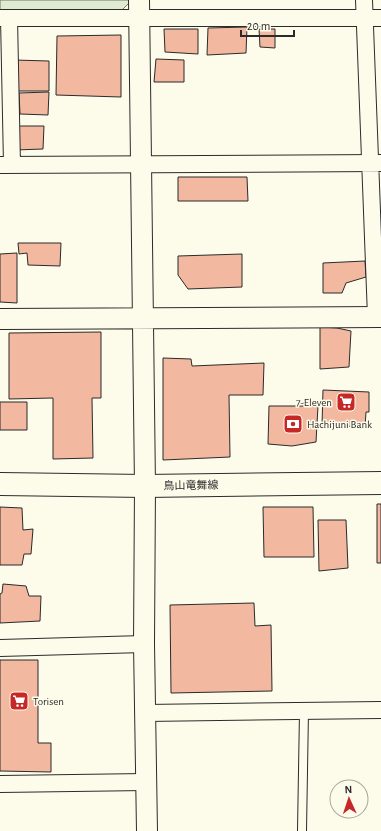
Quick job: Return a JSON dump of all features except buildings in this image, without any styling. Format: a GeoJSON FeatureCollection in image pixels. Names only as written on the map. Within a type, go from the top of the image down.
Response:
{"type":"FeatureCollection","features":[{"type":"Feature","properties":{"kind":"main road","name":"鳥山竜舞線"},"geometry":{"type":"LineString","coordinates":[[0,484],[145,486],[381,483]]}},
{"type":"Feature","properties":{"kind":"street"},"geometry":{"type":"LineString","coordinates":[[0,319],[379,317],[376,163],[364,0]]}},
{"type":"Feature","properties":{"kind":"street"},"geometry":{"type":"LineString","coordinates":[[139,9],[145,486],[144,644],[147,831]]}},
{"type":"Feature","properties":{"kind":"street"},"geometry":{"type":"LineString","coordinates":[[376,163],[6,165],[5,18],[139,9],[381,18]]}},
{"type":"Feature","properties":{"kind":"street"},"geometry":{"type":"LineString","coordinates":[[0,648],[144,644]]}},
{"type":"Feature","properties":{"kind":"street"},"geometry":{"type":"LineString","coordinates":[[145,713],[381,710]]}},
{"type":"Feature","properties":{"kind":"street"},"geometry":{"type":"LineString","coordinates":[[0,784],[146,782]]}},
{"type":"Feature","properties":{"kind":"lane"},"geometry":{"type":"LineString","coordinates":[[302,831],[304,711]]}},
{"type":"Feature","properties":{"kind":"green space"},"geometry":{"type":"Polygon","coordinates":[[[0,0],[129,0],[129,3],[121,11],[0,11],[0,0]]]}},
{"type":"Feature","properties":{"kind":"place","name":"7-Eleven"},"geometry":{"type":"Point","coordinates":[346,402]}},
{"type":"Feature","properties":{"kind":"place","name":"Hachijuni Bank"},"geometry":{"type":"Point","coordinates":[293,424]}},
{"type":"Feature","properties":{"kind":"place","name":"Torisen"},"geometry":{"type":"Point","coordinates":[19,701]}}]}
